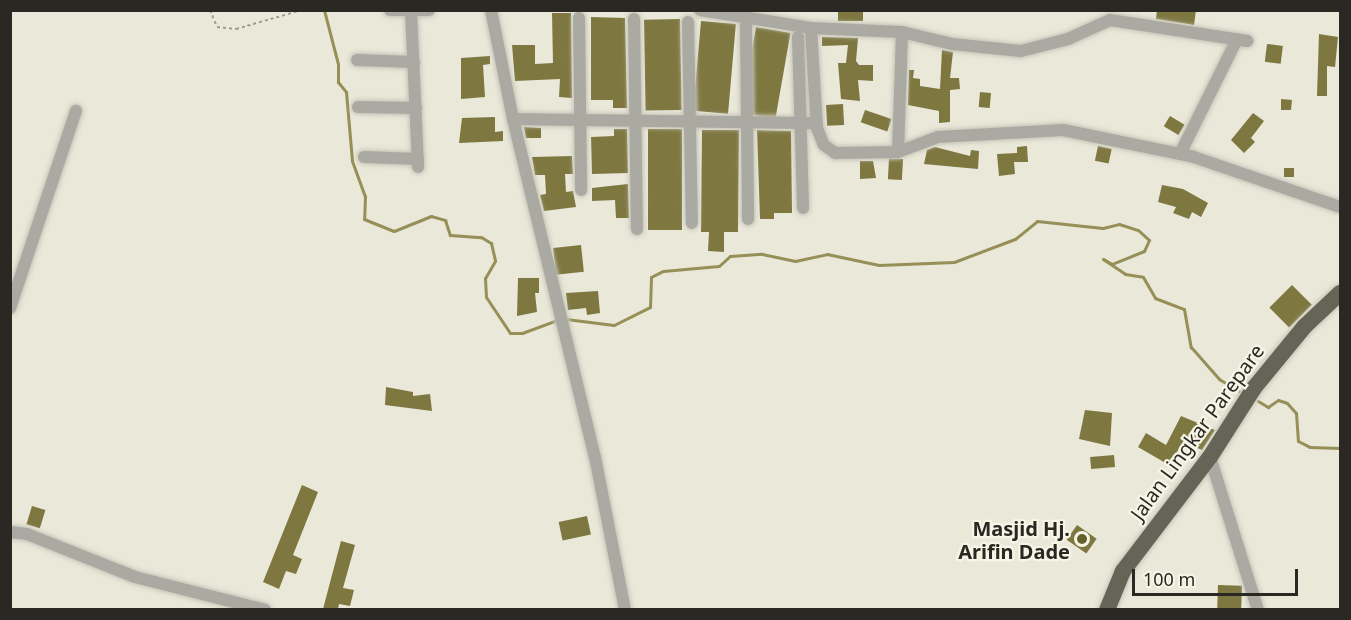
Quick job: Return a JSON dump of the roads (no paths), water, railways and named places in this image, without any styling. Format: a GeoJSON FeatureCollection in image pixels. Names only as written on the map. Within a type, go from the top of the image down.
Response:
{"type":"FeatureCollection","features":[{"type":"Feature","properties":{"kind":"highway","name":"Jalan Lingkar Parepare"},"geometry":{"type":"LineString","coordinates":[[1107,609],[1134,553],[1210,457],[1275,360],[1341,293]]}},
{"type":"Feature","properties":{"kind":"street"},"geometry":{"type":"LineString","coordinates":[[390,10],[429,10]]}},
{"type":"Feature","properties":{"kind":"street"},"geometry":{"type":"LineString","coordinates":[[492,10],[513,119],[568,338],[626,609]]}},
{"type":"Feature","properties":{"kind":"street"},"geometry":{"type":"LineString","coordinates":[[700,10],[811,28],[902,32],[952,44],[1021,51],[1068,39],[1110,20],[1242,40],[1180,154]]}},
{"type":"Feature","properties":{"kind":"street"},"geometry":{"type":"LineString","coordinates":[[364,158],[418,163],[411,11]]}},
{"type":"Feature","properties":{"kind":"street"},"geometry":{"type":"LineString","coordinates":[[747,17],[748,219]]}},
{"type":"Feature","properties":{"kind":"street"},"geometry":{"type":"LineString","coordinates":[[579,18],[581,190]]}},
{"type":"Feature","properties":{"kind":"street"},"geometry":{"type":"LineString","coordinates":[[634,19],[637,229]]}},
{"type":"Feature","properties":{"kind":"street"},"geometry":{"type":"LineString","coordinates":[[688,22],[692,223]]}},
{"type":"Feature","properties":{"kind":"street"},"geometry":{"type":"LineString","coordinates":[[811,28],[819,139],[835,153],[898,152],[938,137],[1063,130],[1180,154],[1341,207]]}},
{"type":"Feature","properties":{"kind":"street"},"geometry":{"type":"LineString","coordinates":[[898,152],[902,32]]}},
{"type":"Feature","properties":{"kind":"street"},"geometry":{"type":"LineString","coordinates":[[798,37],[803,208]]}},
{"type":"Feature","properties":{"kind":"street"},"geometry":{"type":"LineString","coordinates":[[357,60],[414,62]]}},
{"type":"Feature","properties":{"kind":"street"},"geometry":{"type":"LineString","coordinates":[[358,107],[416,108]]}},
{"type":"Feature","properties":{"kind":"street"},"geometry":{"type":"LineString","coordinates":[[10,308],[76,111]]}},
{"type":"Feature","properties":{"kind":"street"},"geometry":{"type":"LineString","coordinates":[[513,119],[817,123]]}},
{"type":"Feature","properties":{"kind":"street"},"geometry":{"type":"LineString","coordinates":[[1210,457],[1257,609]]}},
{"type":"Feature","properties":{"kind":"street"},"geometry":{"type":"LineString","coordinates":[[10,532],[27,534],[135,578],[265,609]]}},
{"type":"Feature","properties":{"kind":"waterway"},"geometry":{"type":"LineString","coordinates":[[324,10],[338,64],[338,82],[346,92],[352,161],[365,196],[364,219],[394,231],[431,216],[445,220],[450,235],[481,237],[491,243],[495,261],[485,278],[486,297],[510,333],[522,333],[560,319]]}},
{"type":"Feature","properties":{"kind":"waterway"},"geometry":{"type":"LineString","coordinates":[[566,319],[614,325],[650,307],[651,277],[663,271],[719,266],[730,256],[762,254],[795,261],[827,254],[879,265],[954,262],[1015,239],[1037,221],[1103,228],[1119,224],[1138,230],[1149,240],[1144,251],[1112,264],[1103,259],[1125,274],[1143,277],[1155,298],[1184,309],[1191,347],[1219,379],[1239,391]]}},
{"type":"Feature","properties":{"kind":"waterway"},"geometry":{"type":"LineString","coordinates":[[1258,401],[1268,407],[1278,400],[1287,403],[1296,413],[1298,441],[1310,447],[1340,448]]}},
{"type":"Feature","properties":{"kind":"place","name":"Masjid Hj. Arifin Dade"},"geometry":{"type":"Point","coordinates":[1082,539]}}]}
